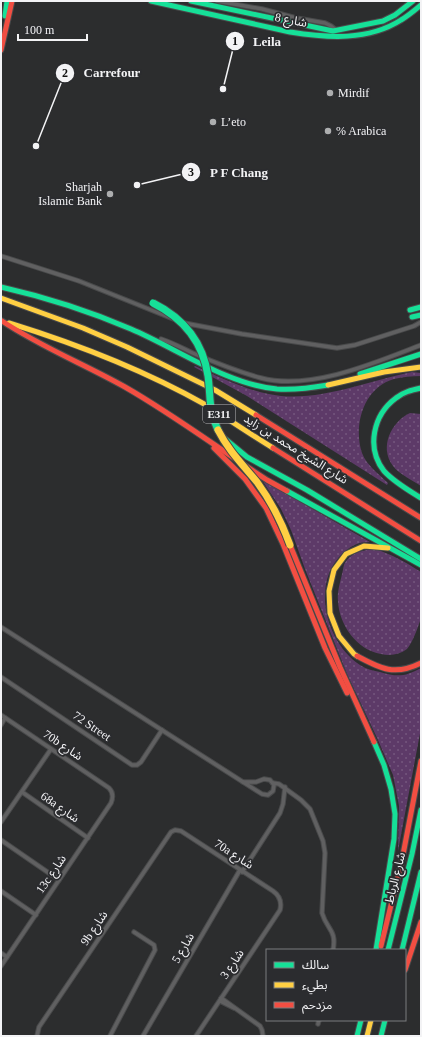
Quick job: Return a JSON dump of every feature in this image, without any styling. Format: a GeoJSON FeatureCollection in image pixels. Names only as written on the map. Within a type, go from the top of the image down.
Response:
{"type":"FeatureCollection","features":[{"type":"Feature","properties":{"kind":"main road"},"geometry":{"type":"LineString","coordinates":[[1,33],[7,1]]}},
{"type":"Feature","properties":{"kind":"main road"},"geometry":{"type":"LineString","coordinates":[[1,50],[12,1]]}},
{"type":"Feature","properties":{"kind":"main road","name":"شارع 8"},"geometry":{"type":"LineString","coordinates":[[152,1],[286,31],[332,38],[372,32],[386,28],[408,17],[421,5]]}},
{"type":"Feature","properties":{"kind":"main road","name":"شارع 8"},"geometry":{"type":"LineString","coordinates":[[191,1],[319,29],[336,30],[383,21],[396,16],[413,1]]}},
{"type":"Feature","properties":{"kind":"main road"},"geometry":{"type":"LineString","coordinates":[[1,287],[36,295],[72,306],[147,336],[227,375],[258,386],[274,389],[297,390],[315,388],[389,371],[421,367]]}},
{"type":"Feature","properties":{"kind":"main road","name":"شارع الشيخ محمد بن زايد"},"geometry":{"type":"LineString","coordinates":[[1,298],[82,328],[127,347],[214,390],[421,518]]}},
{"type":"Feature","properties":{"kind":"main road"},"geometry":{"type":"LineString","coordinates":[[153,303],[167,310],[179,319],[190,331],[198,344],[206,365],[210,410],[219,433],[231,453],[270,502],[281,522],[340,668],[388,777],[395,814],[392,854],[376,949]]}},
{"type":"Feature","properties":{"kind":"main road"},"geometry":{"type":"LineString","coordinates":[[411,315],[421,307]]}},
{"type":"Feature","properties":{"kind":"main road"},"geometry":{"type":"LineString","coordinates":[[411,315],[421,311]]}},
{"type":"Feature","properties":{"kind":"main road"},"geometry":{"type":"LineString","coordinates":[[411,315],[421,316]]}},
{"type":"Feature","properties":{"kind":"main road"},"geometry":{"type":"LineString","coordinates":[[2,321],[41,346],[105,375],[143,397],[266,479],[421,565]]}},
{"type":"Feature","properties":{"kind":"main road","name":"شارع الشيخ محمد بن زايد"},"geometry":{"type":"LineString","coordinates":[[2,321],[106,357],[156,380],[204,405],[421,541]]}},
{"type":"Feature","properties":{"kind":"main road"},"geometry":{"type":"LineString","coordinates":[[338,383],[366,371],[421,354]]}},
{"type":"Feature","properties":{"kind":"main road"},"geometry":{"type":"LineString","coordinates":[[421,388],[404,392],[388,404],[376,421],[373,441],[376,457],[384,471],[392,479],[421,498]]}},
{"type":"Feature","properties":{"kind":"main road"},"geometry":{"type":"LineString","coordinates":[[194,430],[241,475],[252,487],[266,508],[283,543],[330,662],[369,732]]}},
{"type":"Feature","properties":{"kind":"main road"},"geometry":{"type":"LineString","coordinates":[[219,433],[230,445],[242,454],[289,479],[421,559]]}},
{"type":"Feature","properties":{"kind":"main road"},"geometry":{"type":"LineString","coordinates":[[404,555],[387,548],[370,545],[349,551],[338,563],[331,580],[329,596],[330,611],[334,626],[342,640],[352,652],[365,662],[395,671],[411,668],[421,662]]}},
{"type":"Feature","properties":{"kind":"main road"},"geometry":{"type":"LineString","coordinates":[[380,949],[402,860],[421,761]]}},
{"type":"Feature","properties":{"kind":"main road","name":"شارع الرباط"},"geometry":{"type":"LineString","coordinates":[[388,949],[412,854],[421,810]]}},
{"type":"Feature","properties":{"kind":"main road","name":"شارع الرباط"},"geometry":{"type":"LineString","coordinates":[[402,949],[421,872]]}},
{"type":"Feature","properties":{"kind":"main road"},"geometry":{"type":"LineString","coordinates":[[406,967],[421,922]]}},
{"type":"Feature","properties":{"kind":"main road"},"geometry":{"type":"LineString","coordinates":[[357,1036],[361,1021]]}},
{"type":"Feature","properties":{"kind":"main road"},"geometry":{"type":"LineString","coordinates":[[367,1036],[371,1021]]}},
{"type":"Feature","properties":{"kind":"main road"},"geometry":{"type":"LineString","coordinates":[[381,1036],[385,1021]]}},
{"type":"Feature","properties":{"kind":"street"},"geometry":{"type":"LineString","coordinates":[[216,1],[325,23],[336,30]]}},
{"type":"Feature","properties":{"kind":"street"},"geometry":{"type":"LineString","coordinates":[[1,256],[79,281],[182,322],[206,328],[283,341],[324,347],[343,348],[355,346],[414,326],[421,322]]}},
{"type":"Feature","properties":{"kind":"street"},"geometry":{"type":"LineString","coordinates":[[147,336],[170,342],[244,373],[282,381],[302,381],[324,377],[369,364],[421,345]]}},
{"type":"Feature","properties":{"kind":"street"},"geometry":{"type":"LineString","coordinates":[[1,627],[250,787],[266,795],[273,791],[273,783]]}},
{"type":"Feature","properties":{"kind":"street","name":"72 Street"},"geometry":{"type":"LineString","coordinates":[[1,677],[132,764],[137,765],[141,762],[162,730]]}},
{"type":"Feature","properties":{"kind":"street","name":"70b شارع"},"geometry":{"type":"LineString","coordinates":[[1,715],[109,788],[112,792]]}},
{"type":"Feature","properties":{"kind":"street"},"geometry":{"type":"LineString","coordinates":[[1,725],[5,718]]}},
{"type":"Feature","properties":{"kind":"street"},"geometry":{"type":"LineString","coordinates":[[1,822],[51,749]]}},
{"type":"Feature","properties":{"kind":"street"},"geometry":{"type":"LineString","coordinates":[[243,782],[256,782],[266,779],[270,780],[273,783],[279,784],[285,788],[306,804],[310,809],[324,845],[325,854],[322,913],[334,934],[335,941],[333,949]]}},
{"type":"Feature","properties":{"kind":"street","name":"شارع 5"},"geometry":{"type":"LineString","coordinates":[[143,1036],[241,871],[280,813],[285,788]]}},
{"type":"Feature","properties":{"kind":"street","name":"68a شارع"},"geometry":{"type":"LineString","coordinates":[[22,792],[88,838]]}},
{"type":"Feature","properties":{"kind":"street","name":"13c شارع"},"geometry":{"type":"LineString","coordinates":[[1,966],[111,803],[113,797],[112,792]]}},
{"type":"Feature","properties":{"kind":"street","name":"70a شارع"},"geometry":{"type":"LineString","coordinates":[[171,832],[175,830],[181,831],[276,893],[281,902]]}},
{"type":"Feature","properties":{"kind":"street","name":"9b شارع"},"geometry":{"type":"LineString","coordinates":[[37,1036],[39,1027],[171,832]]}},
{"type":"Feature","properties":{"kind":"street"},"geometry":{"type":"LineString","coordinates":[[1,840],[59,880]]}},
{"type":"Feature","properties":{"kind":"street"},"geometry":{"type":"LineString","coordinates":[[1,892],[36,915]]}},
{"type":"Feature","properties":{"kind":"street","name":"شارع 3"},"geometry":{"type":"LineString","coordinates":[[196,1036],[280,910],[281,902]]}},
{"type":"Feature","properties":{"kind":"street"},"geometry":{"type":"LineString","coordinates":[[110,1036],[155,950],[154,945],[134,932]]}},
{"type":"Feature","properties":{"kind":"street"},"geometry":{"type":"LineString","coordinates":[[1,952],[8,957]]}},
{"type":"Feature","properties":{"kind":"street"},"geometry":{"type":"LineString","coordinates":[[220,1000],[237,1009],[260,1026],[263,1036]]}},
{"type":"Feature","properties":{"kind":"shaded area"},"geometry":{"type":"Polygon","coordinates":[[[195,366],[226,380],[259,392],[281,396],[314,395],[331,392],[412,372],[421,373],[421,376],[397,378],[383,384],[368,399],[363,409],[359,431],[362,453],[370,466],[388,483],[387,485],[247,396],[194,367],[195,366]]]}},
{"type":"Feature","properties":{"kind":"shaded area"},"geometry":{"type":"Polygon","coordinates":[[[410,413],[421,414],[421,486],[402,474],[393,466],[387,451],[389,436],[397,422],[410,413]]]}},
{"type":"Feature","properties":{"kind":"shaded area"},"geometry":{"type":"Polygon","coordinates":[[[262,480],[370,542],[356,544],[343,553],[333,566],[327,580],[325,596],[326,612],[331,628],[338,642],[348,655],[365,668],[391,675],[405,675],[421,668],[421,728],[398,851],[399,806],[393,775],[347,674],[291,530],[281,509],[262,480]]]}},
{"type":"Feature","properties":{"kind":"shaded area"},"geometry":{"type":"Polygon","coordinates":[[[375,549],[399,559],[421,572],[421,618],[407,649],[401,653],[391,655],[372,652],[357,642],[346,627],[339,610],[338,591],[346,561],[357,553],[375,549]]]}},
{"type":"Feature","properties":{"kind":"traffic: fast"},"geometry":{"type":"LineString","coordinates":[[5,16],[7,1]]}},
{"type":"Feature","properties":{"kind":"traffic: fast"},"geometry":{"type":"LineString","coordinates":[[151,1],[290,32],[319,36],[347,36],[375,32],[401,20],[421,5]]}},
{"type":"Feature","properties":{"kind":"traffic: fast"},"geometry":{"type":"LineString","coordinates":[[191,1],[333,31],[383,21],[395,15],[413,1]]}},
{"type":"Feature","properties":{"kind":"traffic: fast"},"geometry":{"type":"LineString","coordinates":[[1,287],[67,305],[115,322],[202,365],[240,381],[277,389],[328,385]]}},
{"type":"Feature","properties":{"kind":"traffic: fast"},"geometry":{"type":"LineString","coordinates":[[153,303],[174,316],[190,332],[202,352],[208,376],[211,409],[218,430]]}},
{"type":"Feature","properties":{"kind":"traffic: fast"},"geometry":{"type":"LineString","coordinates":[[410,310],[421,307]]}},
{"type":"Feature","properties":{"kind":"traffic: fast"},"geometry":{"type":"LineString","coordinates":[[412,317],[421,315]]}},
{"type":"Feature","properties":{"kind":"traffic: fast"},"geometry":{"type":"LineString","coordinates":[[360,374],[421,354]]}},
{"type":"Feature","properties":{"kind":"traffic: fast"},"geometry":{"type":"LineString","coordinates":[[421,388],[402,394],[388,405],[377,423],[374,442],[378,462],[384,471],[406,489],[421,498]]}},
{"type":"Feature","properties":{"kind":"traffic: fast"},"geometry":{"type":"LineString","coordinates":[[224,438],[247,457],[307,490],[421,559]]}},
{"type":"Feature","properties":{"kind":"traffic: fast"},"geometry":{"type":"LineString","coordinates":[[287,491],[421,565]]}},
{"type":"Feature","properties":{"kind":"traffic: fast"},"geometry":{"type":"LineString","coordinates":[[374,742],[384,765],[391,789],[395,814],[394,839],[376,949]]}},
{"type":"Feature","properties":{"kind":"traffic: fast"},"geometry":{"type":"LineString","coordinates":[[388,949],[412,854],[421,810]]}},
{"type":"Feature","properties":{"kind":"traffic: fast"},"geometry":{"type":"LineString","coordinates":[[402,949],[421,872]]}},
{"type":"Feature","properties":{"kind":"traffic: fast"},"geometry":{"type":"LineString","coordinates":[[357,1036],[361,1021]]}},
{"type":"Feature","properties":{"kind":"traffic: fast"},"geometry":{"type":"LineString","coordinates":[[381,1036],[385,1021]]}},
{"type":"Feature","properties":{"kind":"traffic: slow"},"geometry":{"type":"LineString","coordinates":[[1,298],[83,328],[127,347],[215,390],[256,415]]}},
{"type":"Feature","properties":{"kind":"traffic: slow"},"geometry":{"type":"LineString","coordinates":[[9,323],[85,349],[159,380],[206,405],[273,448]]}},
{"type":"Feature","properties":{"kind":"traffic: slow"},"geometry":{"type":"LineString","coordinates":[[328,385],[384,372],[421,367]]}},
{"type":"Feature","properties":{"kind":"traffic: slow"},"geometry":{"type":"LineString","coordinates":[[218,430],[231,451],[257,482],[267,497],[280,520],[290,545]]}},
{"type":"Feature","properties":{"kind":"traffic: slow"},"geometry":{"type":"LineString","coordinates":[[357,656],[339,636],[330,613],[329,591],[334,570],[346,554],[364,546],[388,548]]}},
{"type":"Feature","properties":{"kind":"traffic: slow"},"geometry":{"type":"LineString","coordinates":[[367,1036],[371,1021]]}},
{"type":"Feature","properties":{"kind":"traffic: jam"},"geometry":{"type":"LineString","coordinates":[[1,50],[12,1]]}},
{"type":"Feature","properties":{"kind":"traffic: jam"},"geometry":{"type":"LineString","coordinates":[[2,321],[32,339],[125,387],[267,480],[287,491]]}},
{"type":"Feature","properties":{"kind":"traffic: jam"},"geometry":{"type":"LineString","coordinates":[[256,415],[421,518]]}},
{"type":"Feature","properties":{"kind":"traffic: jam"},"geometry":{"type":"LineString","coordinates":[[214,448],[245,479],[266,508],[283,544],[325,648],[347,693]]}},
{"type":"Feature","properties":{"kind":"traffic: jam"},"geometry":{"type":"LineString","coordinates":[[273,448],[421,541]]}},
{"type":"Feature","properties":{"kind":"traffic: jam"},"geometry":{"type":"LineString","coordinates":[[290,545],[340,667],[374,742]]}},
{"type":"Feature","properties":{"kind":"traffic: jam"},"geometry":{"type":"LineString","coordinates":[[357,656],[381,667],[396,670],[412,667],[421,663]]}},
{"type":"Feature","properties":{"kind":"traffic: jam"},"geometry":{"type":"LineString","coordinates":[[381,946],[402,860],[421,761]]}},
{"type":"Feature","properties":{"kind":"traffic: jam"},"geometry":{"type":"LineString","coordinates":[[406,967],[421,922]]}},
{"type":"Feature","properties":{"kind":"place","name":"Leila"},"geometry":{"type":"Point","coordinates":[223,89]}},
{"type":"Feature","properties":{"kind":"place","name":"Mirdif"},"geometry":{"type":"Point","coordinates":[330,93]}},
{"type":"Feature","properties":{"kind":"place","name":"L’eto"},"geometry":{"type":"Point","coordinates":[213,122]}},
{"type":"Feature","properties":{"kind":"place","name":"% Arabica"},"geometry":{"type":"Point","coordinates":[328,131]}},
{"type":"Feature","properties":{"kind":"place","name":"Carrefour"},"geometry":{"type":"Point","coordinates":[36,146]}},
{"type":"Feature","properties":{"kind":"place","name":"P F Chang"},"geometry":{"type":"Point","coordinates":[137,185]}},
{"type":"Feature","properties":{"kind":"place","name":"Sharjah Islamic Bank"},"geometry":{"type":"Point","coordinates":[110,194]}}]}
